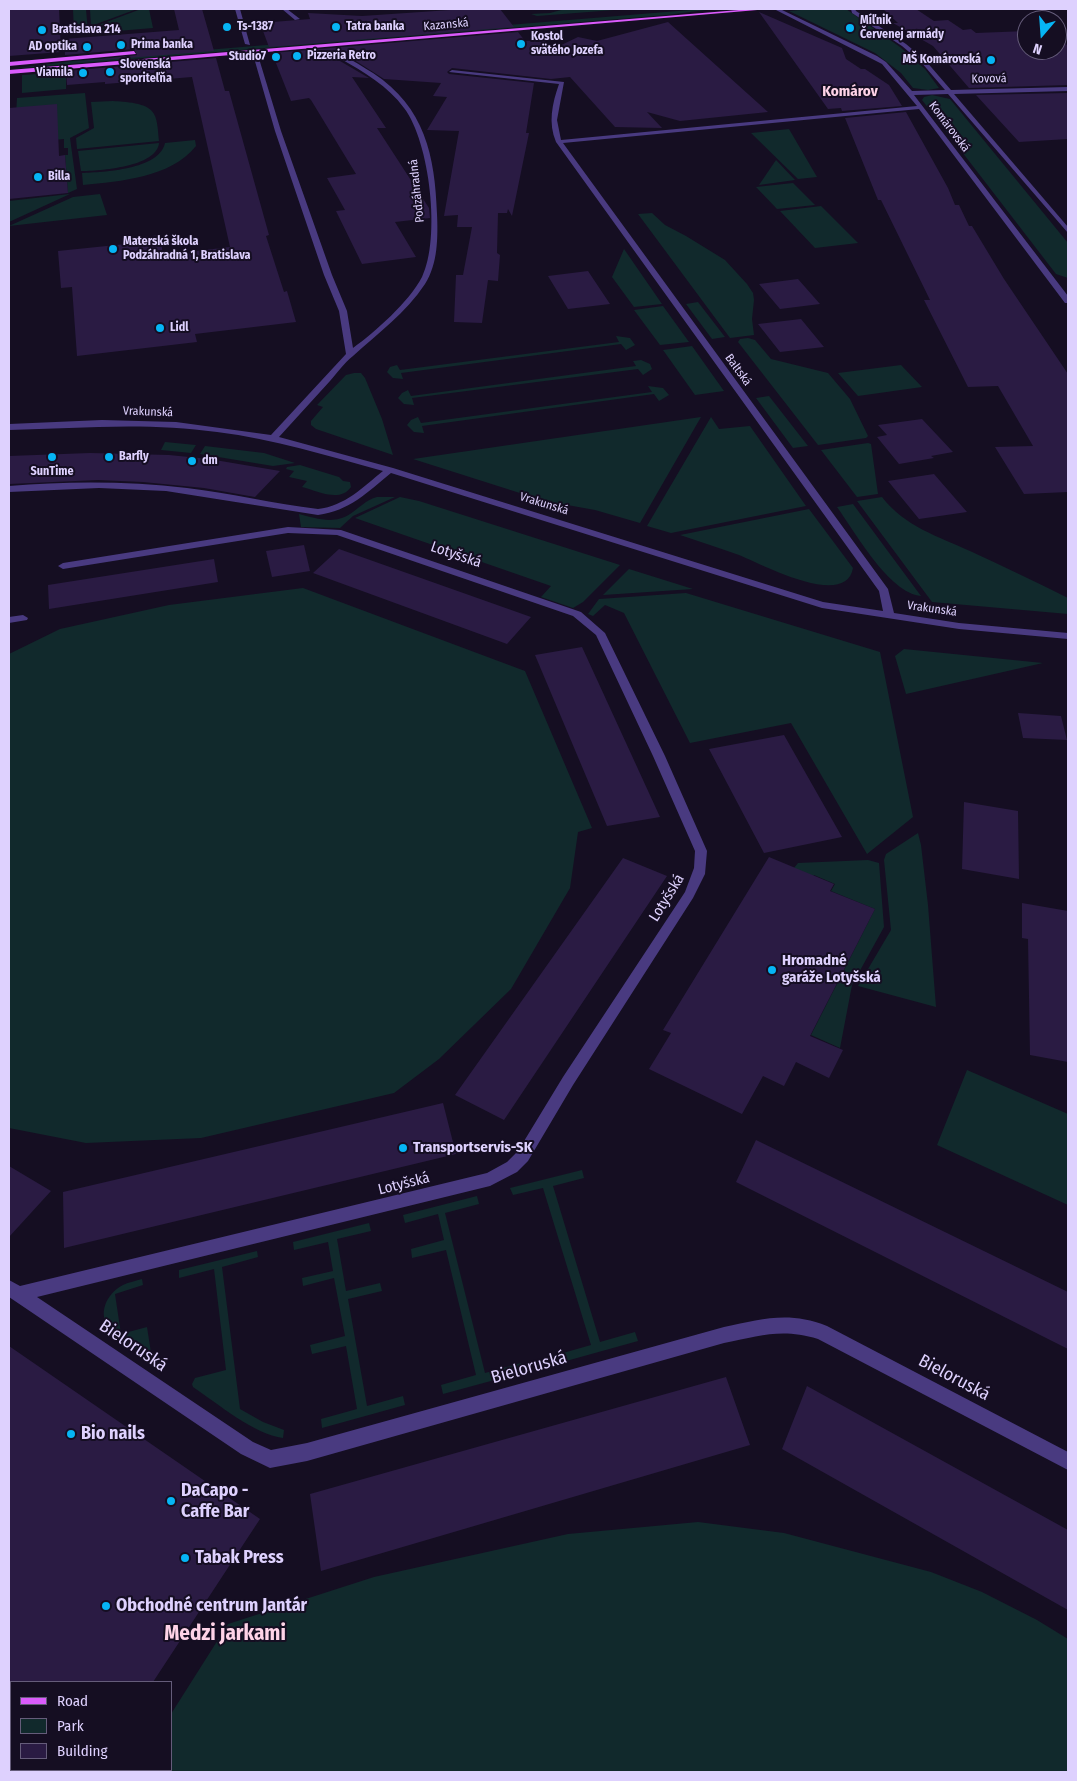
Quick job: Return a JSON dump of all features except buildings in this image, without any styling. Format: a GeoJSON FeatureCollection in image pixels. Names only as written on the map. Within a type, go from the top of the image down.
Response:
{"type":"FeatureCollection","features":[{"type":"Feature","properties":{"kind":"main road","name":"Kazanská"},"geometry":{"type":"LineString","coordinates":[[9,72],[766,9]]}},
{"type":"Feature","properties":{"kind":"main road"},"geometry":{"type":"LineString","coordinates":[[238,45],[258,43]]}},
{"type":"Feature","properties":{"kind":"main road"},"geometry":{"type":"LineString","coordinates":[[9,64],[141,52]]}},
{"type":"Feature","properties":{"kind":"street"},"geometry":{"type":"LineString","coordinates":[[237,9],[248,44]]}},
{"type":"Feature","properties":{"kind":"street"},"geometry":{"type":"LineString","coordinates":[[284,9],[297,20]]}},
{"type":"Feature","properties":{"kind":"street","name":"Komárovská"},"geometry":{"type":"LineString","coordinates":[[777,9],[844,40],[879,60],[910,93],[1068,301]]}},
{"type":"Feature","properties":{"kind":"street","name":"Komárovská"},"geometry":{"type":"LineString","coordinates":[[853,9],[854,12],[914,54],[950,91],[1068,232]]}},
{"type":"Feature","properties":{"kind":"street"},"geometry":{"type":"LineString","coordinates":[[254,52],[278,131],[328,275],[343,311],[350,354]]}},
{"type":"Feature","properties":{"kind":"street","name":"Podzáhradná"},"geometry":{"type":"LineString","coordinates":[[273,438],[350,354],[362,347],[417,290],[426,277],[431,263],[434,207],[426,152],[418,125],[396,94],[368,73],[343,58]]}},
{"type":"Feature","properties":{"kind":"street","name":"Baltská"},"geometry":{"type":"LineString","coordinates":[[452,72],[562,83],[555,100],[554,133],[559,142],[884,591],[889,615]]}},
{"type":"Feature","properties":{"kind":"street","name":"Kovová"},"geometry":{"type":"LineString","coordinates":[[910,93],[1068,89]]}},
{"type":"Feature","properties":{"kind":"street"},"geometry":{"type":"LineString","coordinates":[[559,142],[920,107]]}},
{"type":"Feature","properties":{"kind":"street","name":"Vrakunská"},"geometry":{"type":"LineString","coordinates":[[9,427],[102,423],[176,425],[273,438],[390,470],[822,605],[959,626],[1068,636]]}},
{"type":"Feature","properties":{"kind":"street"},"geometry":{"type":"LineString","coordinates":[[9,489],[58,485],[114,485],[157,488],[318,512],[337,509],[351,501],[390,470]]}},
{"type":"Feature","properties":{"kind":"street","name":"Lotyšská"},"geometry":{"type":"LineString","coordinates":[[13,1291],[384,1206],[490,1179],[501,1174],[523,1156],[541,1128],[568,1081],[698,880],[702,858],[701,851],[659,756],[600,633],[577,614],[338,532],[330,531],[288,530],[63,566]]}},
{"type":"Feature","properties":{"kind":"street"},"geometry":{"type":"LineString","coordinates":[[9,620],[23,618]]}},
{"type":"Feature","properties":{"kind":"street","name":"Bieloruská"},"geometry":{"type":"LineString","coordinates":[[13,1291],[247,1448],[270,1459],[307,1452],[724,1335],[775,1325],[797,1325],[821,1332],[1068,1461]]}},
{"type":"Feature","properties":{"kind":"green space"},"geometry":{"type":"Polygon","coordinates":[[[73,9],[86,9],[88,32],[74,33],[73,9]]]}},
{"type":"Feature","properties":{"kind":"green space"},"geometry":{"type":"Polygon","coordinates":[[[90,9],[137,9],[91,26],[90,9]]]}},
{"type":"Feature","properties":{"kind":"green space"},"geometry":{"type":"Polygon","coordinates":[[[141,9],[149,9],[153,28],[93,33],[93,27],[141,9]]]}},
{"type":"Feature","properties":{"kind":"green space"},"geometry":{"type":"Polygon","coordinates":[[[565,9],[627,9],[537,16],[531,14],[550,13],[565,9]]]}},
{"type":"Feature","properties":{"kind":"green space"},"geometry":{"type":"Polygon","coordinates":[[[714,9],[667,15],[9,69],[73,61],[714,9]]]}},
{"type":"Feature","properties":{"kind":"green space"},"geometry":{"type":"Polygon","coordinates":[[[846,9],[900,47],[925,69],[939,88],[928,90],[913,88],[901,73],[875,53],[789,11],[846,9]]]}},
{"type":"Feature","properties":{"kind":"green space"},"geometry":{"type":"Polygon","coordinates":[[[66,72],[66,89],[22,93],[22,75],[66,72]]]}},
{"type":"Feature","properties":{"kind":"green space"},"geometry":{"type":"Polygon","coordinates":[[[85,93],[89,128],[70,138],[77,189],[68,193],[65,155],[68,155],[68,148],[64,148],[64,139],[10,144],[9,134],[16,115],[17,98],[85,93]]]}},
{"type":"Feature","properties":{"kind":"green space"},"geometry":{"type":"Polygon","coordinates":[[[932,95],[950,99],[1068,243],[1068,278],[1056,274],[922,100],[924,97],[932,95]]]}},
{"type":"Feature","properties":{"kind":"green space"},"geometry":{"type":"Polygon","coordinates":[[[91,102],[135,103],[151,110],[158,127],[159,141],[77,149],[76,138],[94,128],[91,102]]]}},
{"type":"Feature","properties":{"kind":"green space"},"geometry":{"type":"Polygon","coordinates":[[[789,129],[817,177],[798,179],[751,133],[789,129]]]}},
{"type":"Feature","properties":{"kind":"green space"},"geometry":{"type":"Polygon","coordinates":[[[195,140],[196,146],[185,157],[159,171],[113,182],[83,185],[82,173],[129,168],[152,159],[161,152],[165,143],[195,140]]]}},
{"type":"Feature","properties":{"kind":"green space"},"geometry":{"type":"Polygon","coordinates":[[[159,143],[156,151],[148,158],[138,162],[126,166],[81,171],[78,151],[159,143]]]}},
{"type":"Feature","properties":{"kind":"green space"},"geometry":{"type":"Polygon","coordinates":[[[776,160],[795,180],[759,185],[776,160]]]}},
{"type":"Feature","properties":{"kind":"green space"},"geometry":{"type":"Polygon","coordinates":[[[793,183],[815,205],[777,209],[756,187],[793,183]]]}},
{"type":"Feature","properties":{"kind":"green space"},"geometry":{"type":"Polygon","coordinates":[[[70,194],[9,222],[9,201],[70,194]]]}},
{"type":"Feature","properties":{"kind":"green space"},"geometry":{"type":"Polygon","coordinates":[[[100,194],[107,215],[9,226],[73,197],[100,194]]]}},
{"type":"Feature","properties":{"kind":"green space"},"geometry":{"type":"Polygon","coordinates":[[[821,206],[858,243],[815,248],[780,211],[821,206]]]}},
{"type":"Feature","properties":{"kind":"green space"},"geometry":{"type":"Polygon","coordinates":[[[652,213],[665,225],[725,260],[747,284],[753,293],[754,300],[752,319],[754,335],[730,338],[638,214],[652,213]]]}},
{"type":"Feature","properties":{"kind":"green space"},"geometry":{"type":"Polygon","coordinates":[[[624,249],[662,304],[634,307],[612,277],[624,249]]]}},
{"type":"Feature","properties":{"kind":"green space"},"geometry":{"type":"Polygon","coordinates":[[[698,302],[725,337],[712,339],[686,304],[698,302]]]}},
{"type":"Feature","properties":{"kind":"green space"},"geometry":{"type":"Polygon","coordinates":[[[663,306],[689,342],[660,345],[634,310],[663,306]]]}},
{"type":"Feature","properties":{"kind":"green space"},"geometry":{"type":"Polygon","coordinates":[[[616,336],[630,338],[635,345],[626,350],[621,344],[401,373],[403,379],[393,378],[387,372],[390,367],[397,365],[400,370],[619,342],[616,336]]]}},
{"type":"Feature","properties":{"kind":"green space"},"geometry":{"type":"Polygon","coordinates":[[[748,338],[755,340],[771,359],[828,373],[850,399],[868,436],[866,438],[818,445],[738,342],[740,339],[748,338]]]}},
{"type":"Feature","properties":{"kind":"green space"},"geometry":{"type":"Polygon","coordinates":[[[692,346],[724,391],[695,395],[663,350],[692,346]]]}},
{"type":"Feature","properties":{"kind":"green space"},"geometry":{"type":"Polygon","coordinates":[[[641,360],[650,364],[652,369],[643,375],[638,369],[412,398],[414,405],[404,404],[398,398],[408,390],[411,396],[636,366],[633,361],[641,360]]]}},
{"type":"Feature","properties":{"kind":"green space"},"geometry":{"type":"Polygon","coordinates":[[[901,365],[922,387],[858,396],[838,373],[901,365]]]}},
{"type":"Feature","properties":{"kind":"green space"},"geometry":{"type":"Polygon","coordinates":[[[361,373],[365,378],[382,419],[393,455],[316,429],[311,425],[311,421],[323,407],[317,405],[346,375],[361,373]]]}},
{"type":"Feature","properties":{"kind":"green space"},"geometry":{"type":"Polygon","coordinates":[[[648,386],[663,388],[669,395],[659,401],[654,394],[422,426],[424,433],[414,432],[407,425],[411,420],[418,417],[421,423],[652,392],[648,386]]]}},
{"type":"Feature","properties":{"kind":"green space"},"geometry":{"type":"Polygon","coordinates":[[[769,396],[808,446],[793,448],[756,398],[769,396]]]}},
{"type":"Feature","properties":{"kind":"green space"},"geometry":{"type":"Polygon","coordinates":[[[701,417],[640,523],[595,510],[545,501],[413,459],[701,417]]]}},
{"type":"Feature","properties":{"kind":"green space"},"geometry":{"type":"Polygon","coordinates":[[[711,417],[719,429],[750,426],[806,506],[671,533],[647,526],[711,417]]]}},
{"type":"Feature","properties":{"kind":"green space"},"geometry":{"type":"Polygon","coordinates":[[[165,442],[196,445],[191,453],[161,450],[165,442]]]}},
{"type":"Feature","properties":{"kind":"green space"},"geometry":{"type":"Polygon","coordinates":[[[871,444],[878,494],[857,497],[821,450],[871,444]]]}},
{"type":"Feature","properties":{"kind":"green space"},"geometry":{"type":"Polygon","coordinates":[[[205,446],[264,453],[295,463],[273,466],[200,454],[205,446]]]}},
{"type":"Feature","properties":{"kind":"green space"},"geometry":{"type":"Polygon","coordinates":[[[300,465],[339,477],[343,481],[350,482],[351,487],[346,492],[335,495],[302,487],[307,481],[289,477],[294,471],[286,469],[287,467],[300,465]]]}},
{"type":"Feature","properties":{"kind":"green space"},"geometry":{"type":"Polygon","coordinates":[[[377,497],[395,497],[353,516],[340,528],[301,527],[299,514],[324,520],[338,519],[350,514],[366,502],[377,497]]]}},
{"type":"Feature","properties":{"kind":"green space"},"geometry":{"type":"Polygon","coordinates":[[[400,497],[419,501],[620,565],[583,602],[573,608],[541,597],[551,586],[355,518],[400,497]]]}},
{"type":"Feature","properties":{"kind":"green space"},"geometry":{"type":"Polygon","coordinates":[[[882,497],[901,516],[923,530],[995,562],[1068,598],[1068,614],[932,602],[857,501],[882,497]]]}},
{"type":"Feature","properties":{"kind":"green space"},"geometry":{"type":"Polygon","coordinates":[[[853,504],[921,596],[909,592],[897,584],[874,560],[837,507],[853,504]]]}},
{"type":"Feature","properties":{"kind":"green space"},"geometry":{"type":"Polygon","coordinates":[[[809,509],[853,568],[847,580],[835,585],[801,580],[782,574],[739,555],[680,535],[809,509]]]}},
{"type":"Feature","properties":{"kind":"green space"},"geometry":{"type":"Polygon","coordinates":[[[629,569],[693,589],[603,595],[629,569]]]}},
{"type":"Feature","properties":{"kind":"green space"},"geometry":{"type":"Polygon","coordinates":[[[303,588],[525,671],[592,828],[578,832],[570,888],[511,989],[439,1059],[394,1093],[201,1138],[86,1143],[9,1128],[9,654],[60,629],[169,605],[303,588]]]}},
{"type":"Feature","properties":{"kind":"green space"},"geometry":{"type":"Polygon","coordinates":[[[686,593],[880,652],[913,817],[867,854],[791,723],[690,743],[624,613],[605,605],[593,616],[588,614],[599,599],[686,593]]]}},
{"type":"Feature","properties":{"kind":"green space"},"geometry":{"type":"Polygon","coordinates":[[[904,649],[1043,663],[906,694],[895,656],[904,649]]]}},
{"type":"Feature","properties":{"kind":"green space"},"geometry":{"type":"Polygon","coordinates":[[[918,833],[928,905],[936,1007],[858,986],[891,930],[884,860],[886,854],[918,833]]]}},
{"type":"Feature","properties":{"kind":"green space"},"geometry":{"type":"Polygon","coordinates":[[[868,860],[879,863],[884,927],[852,985],[840,1048],[811,1035],[875,909],[831,891],[835,884],[814,875],[812,879],[794,868],[798,863],[868,860]]]}},
{"type":"Feature","properties":{"kind":"green space"},"geometry":{"type":"Polygon","coordinates":[[[967,1070],[1068,1114],[1068,1205],[937,1145],[967,1070]]]}},
{"type":"Feature","properties":{"kind":"green space"},"geometry":{"type":"Polygon","coordinates":[[[582,1170],[584,1178],[553,1186],[600,1342],[635,1332],[638,1341],[559,1363],[556,1355],[591,1345],[543,1188],[513,1195],[510,1188],[582,1170]]]}},
{"type":"Feature","properties":{"kind":"green space"},"geometry":{"type":"Polygon","coordinates":[[[477,1196],[479,1204],[445,1213],[485,1373],[521,1363],[524,1372],[443,1394],[441,1385],[476,1375],[446,1250],[412,1258],[411,1249],[444,1240],[438,1214],[405,1223],[403,1215],[477,1196]]]}},
{"type":"Feature","properties":{"kind":"green space"},"geometry":{"type":"Polygon","coordinates":[[[369,1223],[371,1231],[337,1239],[346,1291],[380,1283],[382,1291],[348,1299],[367,1406],[403,1396],[405,1405],[322,1428],[321,1419],[357,1409],[346,1346],[312,1354],[310,1345],[345,1336],[334,1278],[303,1286],[302,1278],[333,1271],[328,1242],[294,1250],[293,1242],[369,1223]]]}},
{"type":"Feature","properties":{"kind":"green space"},"geometry":{"type":"Polygon","coordinates":[[[257,1251],[258,1257],[222,1267],[240,1409],[263,1422],[284,1430],[283,1438],[272,1436],[249,1425],[193,1387],[192,1384],[195,1378],[226,1370],[214,1269],[179,1278],[179,1270],[257,1251]]]}},
{"type":"Feature","properties":{"kind":"green space"},"geometry":{"type":"Polygon","coordinates":[[[142,1279],[143,1285],[115,1294],[121,1334],[147,1327],[152,1359],[114,1334],[106,1324],[104,1317],[105,1305],[117,1289],[130,1282],[142,1279]]]}},
{"type":"Feature","properties":{"kind":"green space"},"geometry":{"type":"Polygon","coordinates":[[[698,1522],[784,1533],[931,1572],[982,1592],[1037,1620],[1068,1639],[1068,1772],[134,1772],[172,1771],[172,1712],[228,1624],[374,1577],[568,1534],[698,1522]]]}},
{"type":"Feature","properties":{"kind":"place","name":"Ts-1387"},"geometry":{"type":"Point","coordinates":[227,27]}},
{"type":"Feature","properties":{"kind":"place","name":"Tatra banka"},"geometry":{"type":"Point","coordinates":[336,27]}},
{"type":"Feature","properties":{"kind":"place","name":"Míľnik Červenej armády"},"geometry":{"type":"Point","coordinates":[850,28]}},
{"type":"Feature","properties":{"kind":"place","name":"Bratislava 214"},"geometry":{"type":"Point","coordinates":[42,30]}},
{"type":"Feature","properties":{"kind":"place","name":"Kostol svätého Jozefa"},"geometry":{"type":"Point","coordinates":[521,44]}},
{"type":"Feature","properties":{"kind":"place","name":"Prima banka"},"geometry":{"type":"Point","coordinates":[121,45]}},
{"type":"Feature","properties":{"kind":"place","name":"AD optika"},"geometry":{"type":"Point","coordinates":[87,47]}},
{"type":"Feature","properties":{"kind":"place","name":"Pizzeria Retro"},"geometry":{"type":"Point","coordinates":[297,56]}},
{"type":"Feature","properties":{"kind":"place","name":"Studio7"},"geometry":{"type":"Point","coordinates":[276,57]}},
{"type":"Feature","properties":{"kind":"place","name":"MŠ Komárovská"},"geometry":{"type":"Point","coordinates":[991,60]}},
{"type":"Feature","properties":{"kind":"place","name":"Slovenská sporiteľňa"},"geometry":{"type":"Point","coordinates":[110,72]}},
{"type":"Feature","properties":{"kind":"place","name":"Viamila"},"geometry":{"type":"Point","coordinates":[83,73]}},
{"type":"Feature","properties":{"kind":"place","name":"Billa"},"geometry":{"type":"Point","coordinates":[38,177]}},
{"type":"Feature","properties":{"kind":"place","name":"Materská škola Podzáhradná 1, Bratislava"},"geometry":{"type":"Point","coordinates":[113,249]}},
{"type":"Feature","properties":{"kind":"place","name":"Lidl"},"geometry":{"type":"Point","coordinates":[160,328]}},
{"type":"Feature","properties":{"kind":"place","name":"SunTime"},"geometry":{"type":"Point","coordinates":[52,457]}},
{"type":"Feature","properties":{"kind":"place","name":"Barfly"},"geometry":{"type":"Point","coordinates":[109,457]}},
{"type":"Feature","properties":{"kind":"place","name":"dm"},"geometry":{"type":"Point","coordinates":[192,461]}},
{"type":"Feature","properties":{"kind":"place","name":"Hromadné garáže Lotyšská"},"geometry":{"type":"Point","coordinates":[772,970]}},
{"type":"Feature","properties":{"kind":"place","name":"Transportservis-SK"},"geometry":{"type":"Point","coordinates":[403,1148]}},
{"type":"Feature","properties":{"kind":"place","name":"Bio nails"},"geometry":{"type":"Point","coordinates":[71,1434]}},
{"type":"Feature","properties":{"kind":"place","name":"DaCapo - Caffe Bar"},"geometry":{"type":"Point","coordinates":[171,1501]}},
{"type":"Feature","properties":{"kind":"place","name":"Tabak Press"},"geometry":{"type":"Point","coordinates":[185,1558]}},
{"type":"Feature","properties":{"kind":"place","name":"Obchodné centrum Jantár"},"geometry":{"type":"Point","coordinates":[106,1606]}},
{"type":"Feature","properties":{"kind":"district","name":"Komárov"},"geometry":{"type":"Point","coordinates":[850,92]}},
{"type":"Feature","properties":{"kind":"district","name":"Medzi jarkami"},"geometry":{"type":"Point","coordinates":[225,1634]}}]}
